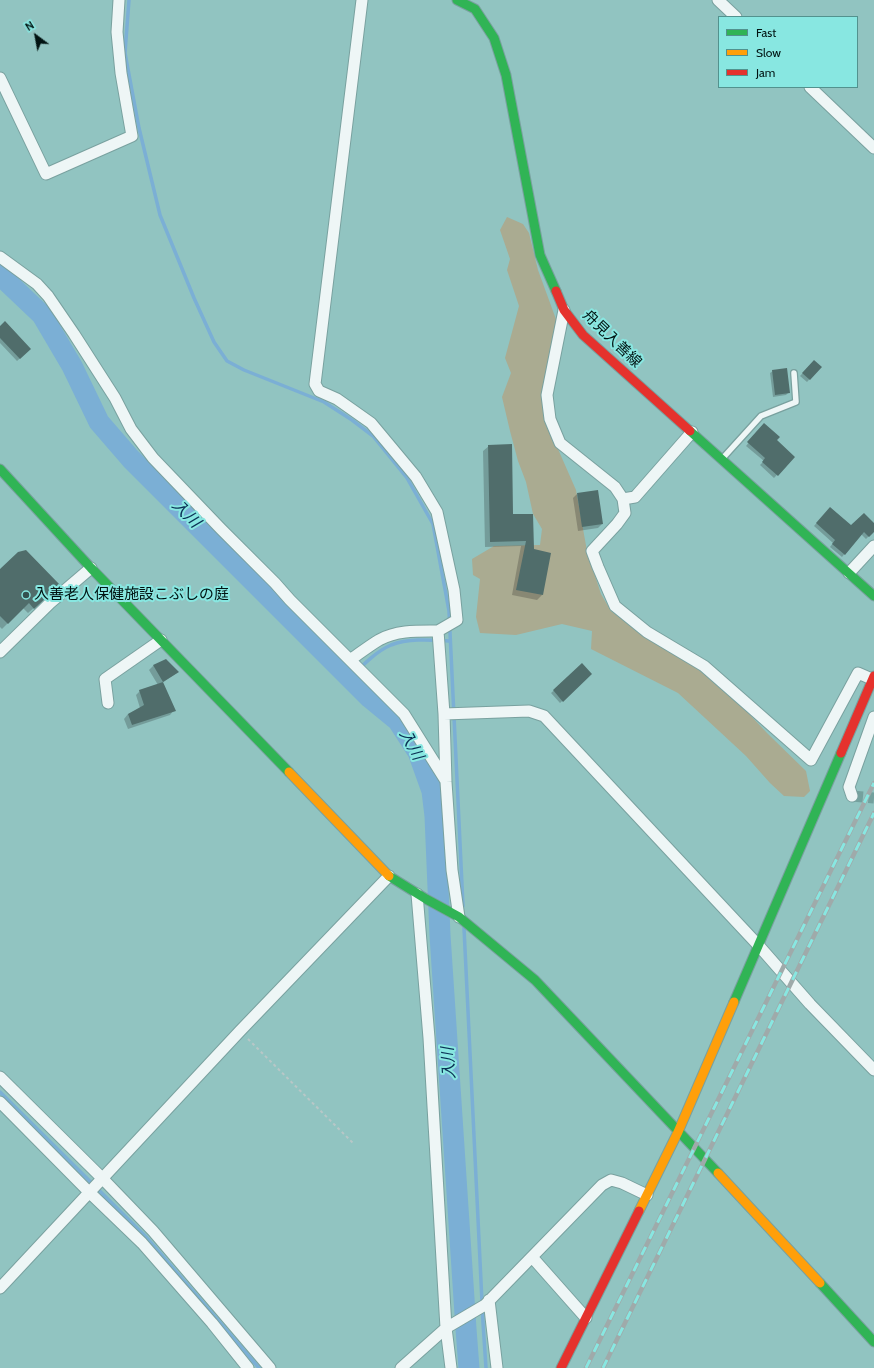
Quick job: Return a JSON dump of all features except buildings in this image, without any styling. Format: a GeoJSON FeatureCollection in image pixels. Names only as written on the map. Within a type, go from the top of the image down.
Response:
{"type":"FeatureCollection","features":[{"type":"Feature","properties":{"kind":"street"},"geometry":{"type":"LineString","coordinates":[[0,78],[46,174],[132,136],[121,73],[117,32],[119,0]]}},
{"type":"Feature","properties":{"kind":"street"},"geometry":{"type":"LineString","coordinates":[[350,660],[380,640],[397,634],[416,631],[438,631],[457,620],[454,590],[438,512],[416,477],[371,423],[337,400],[319,391],[315,384],[362,0]]}},
{"type":"Feature","properties":{"kind":"street"},"geometry":{"type":"LineString","coordinates":[[457,0],[475,9],[483,0]]}},
{"type":"Feature","properties":{"kind":"street"},"geometry":{"type":"LineString","coordinates":[[718,0],[735,16]]}},
{"type":"Feature","properties":{"kind":"street","name":"舟見入善線"},"geometry":{"type":"LineString","coordinates":[[475,9],[494,38],[506,75],[540,255],[564,310],[583,335],[874,596]]}},
{"type":"Feature","properties":{"kind":"street"},"geometry":{"type":"LineString","coordinates":[[811,88],[874,148]]}},
{"type":"Feature","properties":{"kind":"street"},"geometry":{"type":"LineString","coordinates":[[0,257],[37,284],[48,296],[74,334],[131,429],[153,458],[290,600],[404,714],[446,782]]}},
{"type":"Feature","properties":{"kind":"street"},"geometry":{"type":"LineString","coordinates":[[561,1368],[678,1132],[874,678],[858,673],[811,760],[704,666],[647,632],[615,606],[592,551],[625,513],[623,499],[615,487],[560,443],[550,419],[547,395],[564,310]]}},
{"type":"Feature","properties":{"kind":"street"},"geometry":{"type":"LineString","coordinates":[[623,499],[635,497],[692,432]]}},
{"type":"Feature","properties":{"kind":"street"},"geometry":{"type":"LineString","coordinates":[[0,469],[91,568],[389,876],[455,915],[536,980],[736,1192],[874,1342]]}},
{"type":"Feature","properties":{"kind":"street"},"geometry":{"type":"LineString","coordinates":[[849,573],[874,546]]}},
{"type":"Feature","properties":{"kind":"street"},"geometry":{"type":"LineString","coordinates":[[0,652],[50,603],[91,568]]}},
{"type":"Feature","properties":{"kind":"street"},"geometry":{"type":"LineString","coordinates":[[438,631],[455,915]]}},
{"type":"Feature","properties":{"kind":"street"},"geometry":{"type":"LineString","coordinates":[[108,703],[105,679],[161,640]]}},
{"type":"Feature","properties":{"kind":"street"},"geometry":{"type":"LineString","coordinates":[[444,714],[529,711],[544,716],[759,946],[810,1004],[874,1070]]}},
{"type":"Feature","properties":{"kind":"street"},"geometry":{"type":"LineString","coordinates":[[852,796],[850,787],[874,716]]}},
{"type":"Feature","properties":{"kind":"street"},"geometry":{"type":"LineString","coordinates":[[0,1288],[240,1031],[389,876]]}},
{"type":"Feature","properties":{"kind":"street"},"geometry":{"type":"LineString","coordinates":[[421,896],[429,1038],[450,1325],[451,1368]]}},
{"type":"Feature","properties":{"kind":"street"},"geometry":{"type":"LineString","coordinates":[[0,1078],[102,1178],[158,1236],[270,1368]]}},
{"type":"Feature","properties":{"kind":"street"},"geometry":{"type":"LineString","coordinates":[[0,1102],[142,1243],[212,1323],[248,1368]]}},
{"type":"Feature","properties":{"kind":"street"},"geometry":{"type":"LineString","coordinates":[[401,1368],[450,1325],[487,1302],[602,1185],[611,1180],[622,1183],[647,1195]]}},
{"type":"Feature","properties":{"kind":"street"},"geometry":{"type":"LineString","coordinates":[[532,1257],[586,1318]]}},
{"type":"Feature","properties":{"kind":"street"},"geometry":{"type":"LineString","coordinates":[[487,1302],[497,1368]]}},
{"type":"Feature","properties":{"kind":"lane"},"geometry":{"type":"LineString","coordinates":[[722,459],[761,416],[796,402],[794,373]]}},
{"type":"Feature","properties":{"kind":"path"},"geometry":{"type":"LineString","coordinates":[[240,1031],[354,1144]]}},
{"type":"Feature","properties":{"kind":"green space"},"geometry":{"type":"Polygon","coordinates":[[[507,217],[523,224],[529,233],[538,270],[557,322],[547,424],[576,490],[587,551],[601,594],[611,611],[649,638],[702,672],[738,702],[806,771],[810,791],[804,797],[784,796],[746,756],[678,693],[591,649],[592,631],[562,624],[516,635],[480,633],[476,617],[480,579],[473,575],[472,559],[494,546],[540,545],[542,529],[533,514],[526,482],[518,461],[502,397],[511,373],[505,358],[519,306],[507,270],[510,259],[500,230],[507,217]]]}},
{"type":"Feature","properties":{"kind":"waterway"},"geometry":{"type":"LineString","coordinates":[[129,0],[125,53],[139,128],[160,215],[214,342],[227,361],[244,370],[324,402],[373,436],[407,478],[433,524],[449,611],[463,906]]}},
{"type":"Feature","properties":{"kind":"waterway","name":"入川"},"geometry":{"type":"LineString","coordinates":[[0,275],[42,315],[72,366],[99,422],[131,459],[370,698],[398,721],[418,752],[432,791],[435,816],[440,935],[469,1368]]}},
{"type":"Feature","properties":{"kind":"waterway"},"geometry":{"type":"LineString","coordinates":[[350,678],[374,655],[391,645],[413,640],[450,641]]}},
{"type":"Feature","properties":{"kind":"waterway"},"geometry":{"type":"LineString","coordinates":[[464,928],[486,1368]]}},
{"type":"Feature","properties":{"kind":"waterway"},"geometry":{"type":"LineString","coordinates":[[0,1092],[146,1237],[259,1368]]}},
{"type":"Feature","properties":{"kind":"tunnel"},"geometry":{"type":"LineString","coordinates":[[852,796],[874,798]]}},
{"type":"Feature","properties":{"kind":"railway"},"geometry":{"type":"LineString","coordinates":[[586,1368],[874,783]]}},
{"type":"Feature","properties":{"kind":"railway"},"geometry":{"type":"LineString","coordinates":[[603,1368],[874,813]]}},
{"type":"Feature","properties":{"kind":"traffic: fast"},"geometry":{"type":"LineString","coordinates":[[457,0],[475,9],[494,38],[506,75],[540,255],[556,291]]}},
{"type":"Feature","properties":{"kind":"traffic: fast"},"geometry":{"type":"LineString","coordinates":[[690,431],[874,596]]}},
{"type":"Feature","properties":{"kind":"traffic: fast"},"geometry":{"type":"LineString","coordinates":[[0,469],[91,568],[289,772]]}},
{"type":"Feature","properties":{"kind":"traffic: fast"},"geometry":{"type":"LineString","coordinates":[[734,1002],[841,753]]}},
{"type":"Feature","properties":{"kind":"traffic: fast"},"geometry":{"type":"LineString","coordinates":[[389,876],[459,917],[535,980],[718,1173]]}},
{"type":"Feature","properties":{"kind":"traffic: fast"},"geometry":{"type":"LineString","coordinates":[[820,1283],[874,1342]]}},
{"type":"Feature","properties":{"kind":"traffic: slow"},"geometry":{"type":"LineString","coordinates":[[289,772],[389,876]]}},
{"type":"Feature","properties":{"kind":"traffic: slow"},"geometry":{"type":"LineString","coordinates":[[639,1211],[678,1132],[734,1002]]}},
{"type":"Feature","properties":{"kind":"traffic: slow"},"geometry":{"type":"LineString","coordinates":[[718,1173],[820,1283]]}},
{"type":"Feature","properties":{"kind":"traffic: jam"},"geometry":{"type":"LineString","coordinates":[[556,291],[564,310],[583,335],[690,431]]}},
{"type":"Feature","properties":{"kind":"traffic: jam"},"geometry":{"type":"LineString","coordinates":[[841,753],[874,676]]}},
{"type":"Feature","properties":{"kind":"traffic: jam"},"geometry":{"type":"LineString","coordinates":[[561,1368],[639,1211]]}},
{"type":"Feature","properties":{"kind":"place","name":"入善老人保健施設こぶしの庭"},"geometry":{"type":"Point","coordinates":[26,595]}}]}
